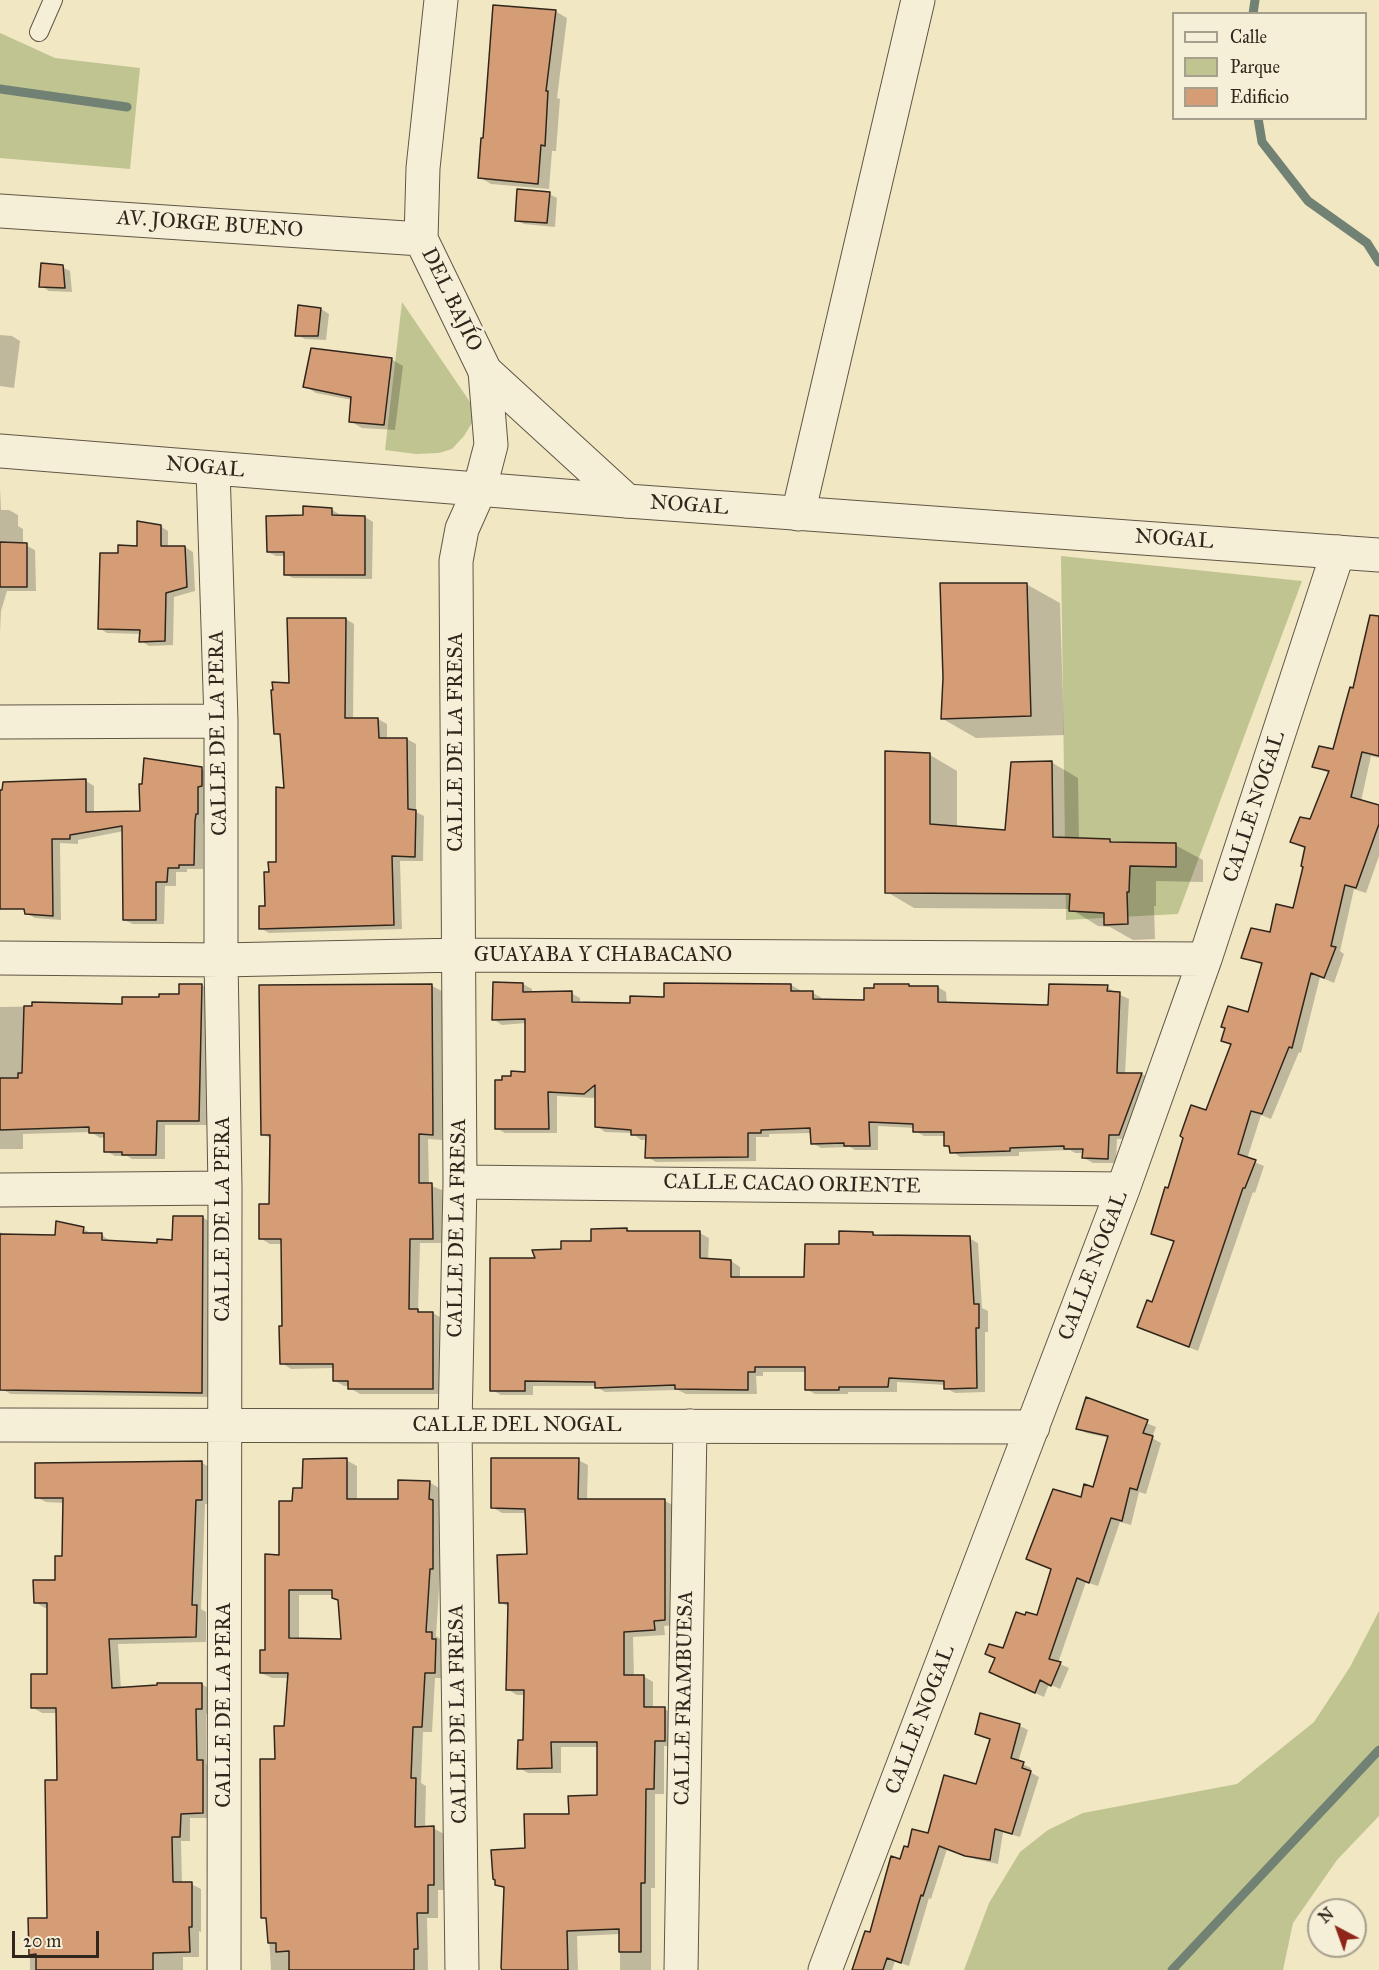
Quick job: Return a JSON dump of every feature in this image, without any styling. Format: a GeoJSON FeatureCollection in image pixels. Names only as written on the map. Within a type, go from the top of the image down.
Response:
{"type":"FeatureCollection","features":[{"type":"Feature","properties":{"kind":"street","name":"DEL BAJÍO"},"geometry":{"type":"LineString","coordinates":[[441,0],[423,168],[421,239],[485,371],[491,445],[479,491]]}},
{"type":"Feature","properties":{"kind":"street"},"geometry":{"type":"LineString","coordinates":[[798,513],[918,0]]}},
{"type":"Feature","properties":{"kind":"street","name":"AV. JORGE BUENO"},"geometry":{"type":"LineString","coordinates":[[0,211],[421,239]]}},
{"type":"Feature","properties":{"kind":"street"},"geometry":{"type":"LineString","coordinates":[[485,371],[627,501]]}},
{"type":"Feature","properties":{"kind":"street","name":"NOGAL"},"geometry":{"type":"LineString","coordinates":[[0,451],[479,491],[1379,555]]}},
{"type":"Feature","properties":{"kind":"street","name":"CALLE DE LA PERA"},"geometry":{"type":"LineString","coordinates":[[213,469],[221,721],[221,960],[225,1188],[224,1970]]}},
{"type":"Feature","properties":{"kind":"street","name":"CALLE DE LA FRESA"},"geometry":{"type":"LineString","coordinates":[[462,1970],[455,1426],[460,1182],[456,561],[462,529],[479,491]]}},
{"type":"Feature","properties":{"kind":"street","name":"CALLE NOGAL"},"geometry":{"type":"LineString","coordinates":[[825,1970],[1123,1189],[1205,959],[1338,552]]}},
{"type":"Feature","properties":{"kind":"street"},"geometry":{"type":"LineString","coordinates":[[0,722],[221,721]]}},
{"type":"Feature","properties":{"kind":"street","name":"GUAYABA Y CHABACANO"},"geometry":{"type":"LineString","coordinates":[[0,958],[221,960],[459,955],[1205,959]]}},
{"type":"Feature","properties":{"kind":"street","name":"CALLE CACAO ORIENTE"},"geometry":{"type":"LineString","coordinates":[[460,1182],[1123,1189]]}},
{"type":"Feature","properties":{"kind":"street"},"geometry":{"type":"LineString","coordinates":[[0,1190],[225,1188]]}},
{"type":"Feature","properties":{"kind":"street","name":"CALLE DEL NOGAL"},"geometry":{"type":"LineString","coordinates":[[0,1425],[1033,1427]]}},
{"type":"Feature","properties":{"kind":"street","name":"CALLE FRAMBUESA"},"geometry":{"type":"LineString","coordinates":[[681,1970],[690,1426]]}},
{"type":"Feature","properties":{"kind":"lane"},"geometry":{"type":"LineString","coordinates":[[39,32],[53,0]]}},
{"type":"Feature","properties":{"kind":"green space"},"geometry":{"type":"Polygon","coordinates":[[[0,33],[55,58],[140,68],[130,169],[0,158],[0,33]]]}},
{"type":"Feature","properties":{"kind":"green space"},"geometry":{"type":"Polygon","coordinates":[[[402,302],[470,402],[475,418],[464,436],[452,449],[439,453],[416,454],[385,450],[402,302]]]}},
{"type":"Feature","properties":{"kind":"green space"},"geometry":{"type":"Polygon","coordinates":[[[1061,556],[1302,581],[1178,914],[1066,920],[1061,556]]]}},
{"type":"Feature","properties":{"kind":"green space"},"geometry":{"type":"Polygon","coordinates":[[[1379,1611],[1379,1816],[1337,1860],[1310,1898],[1307,1898],[1307,1903],[1293,1923],[1283,1970],[964,1970],[989,1903],[1020,1852],[1048,1830],[1083,1813],[1237,1784],[1314,1722],[1350,1667],[1379,1611]]]}},
{"type":"Feature","properties":{"kind":"building"},"geometry":{"type":"Polygon","coordinates":[[[493,5],[556,10],[546,91],[548,91],[545,146],[541,145],[538,184],[478,178],[493,5]]]}},
{"type":"Feature","properties":{"kind":"building"},"geometry":{"type":"Polygon","coordinates":[[[517,189],[550,192],[547,223],[515,221],[517,189]]]}},
{"type":"Feature","properties":{"kind":"building"},"geometry":{"type":"Polygon","coordinates":[[[41,263],[63,265],[65,288],[39,287],[41,263]]]}},
{"type":"Feature","properties":{"kind":"building"},"geometry":{"type":"Polygon","coordinates":[[[298,305],[321,308],[318,336],[295,336],[298,305]]]}},
{"type":"Feature","properties":{"kind":"building"},"geometry":{"type":"Polygon","coordinates":[[[311,348],[392,358],[384,425],[349,422],[351,397],[303,387],[311,348]]]}},
{"type":"Feature","properties":{"kind":"building"},"geometry":{"type":"Polygon","coordinates":[[[303,506],[332,508],[332,515],[365,516],[365,575],[284,575],[284,552],[267,552],[266,516],[303,515],[303,506]]]}},
{"type":"Feature","properties":{"kind":"building"},"geometry":{"type":"Polygon","coordinates":[[[137,521],[161,525],[161,546],[185,546],[187,587],[166,593],[165,641],[139,642],[140,630],[98,629],[100,553],[118,553],[118,545],[137,546],[137,521]]]}},
{"type":"Feature","properties":{"kind":"building"},"geometry":{"type":"Polygon","coordinates":[[[0,542],[27,543],[27,587],[0,587],[0,542]]]}},
{"type":"Feature","properties":{"kind":"building"},"geometry":{"type":"Polygon","coordinates":[[[940,583],[1027,583],[1031,716],[941,719],[943,678],[940,583]]]}},
{"type":"Feature","properties":{"kind":"building"},"geometry":{"type":"Polygon","coordinates":[[[1370,615],[1379,616],[1379,756],[1362,752],[1351,797],[1379,805],[1379,824],[1356,888],[1345,885],[1331,946],[1336,947],[1324,978],[1311,973],[1292,1048],[1289,1047],[1262,1114],[1251,1111],[1238,1154],[1256,1160],[1245,1188],[1243,1188],[1189,1347],[1137,1327],[1147,1300],[1152,1302],[1174,1241],[1151,1234],[1165,1187],[1168,1188],[1183,1138],[1180,1136],[1191,1105],[1206,1110],[1231,1044],[1221,1041],[1225,1028],[1221,1027],[1228,1006],[1248,1012],[1262,963],[1241,958],[1251,928],[1270,932],[1276,904],[1293,908],[1303,867],[1301,866],[1305,847],[1290,842],[1300,817],[1310,819],[1329,771],[1312,767],[1319,746],[1333,749],[1350,687],[1353,688],[1370,615]]]}},
{"type":"Feature","properties":{"kind":"building"},"geometry":{"type":"Polygon","coordinates":[[[287,618],[346,618],[345,718],[378,718],[379,738],[407,738],[408,809],[416,810],[415,857],[392,856],[394,925],[259,929],[259,906],[265,906],[264,872],[269,872],[268,862],[276,862],[276,787],[284,788],[280,734],[274,734],[271,690],[273,690],[272,682],[289,683],[287,618]]]}},
{"type":"Feature","properties":{"kind":"building"},"geometry":{"type":"Polygon","coordinates":[[[885,751],[930,753],[930,824],[1005,830],[1011,762],[1052,761],[1053,837],[1110,839],[1110,842],[1176,843],[1176,867],[1130,866],[1129,892],[1127,892],[1128,924],[1104,925],[1104,913],[1069,911],[1070,894],[885,893],[885,751]]]}},
{"type":"Feature","properties":{"kind":"building"},"geometry":{"type":"Polygon","coordinates":[[[144,758],[202,767],[202,786],[198,787],[198,814],[196,814],[195,821],[194,865],[168,868],[167,882],[156,882],[156,920],[123,920],[122,826],[70,835],[70,839],[52,839],[53,916],[25,914],[24,909],[0,909],[0,790],[2,790],[3,782],[86,779],[86,812],[140,811],[139,784],[142,784],[144,758]]]}},
{"type":"Feature","properties":{"kind":"building"},"geometry":{"type":"Polygon","coordinates":[[[493,982],[523,983],[523,992],[572,991],[572,1002],[630,1003],[630,996],[664,997],[664,983],[791,984],[791,991],[813,991],[813,999],[864,1000],[864,988],[874,988],[874,984],[909,984],[909,986],[938,986],[938,1002],[1048,1005],[1049,984],[1108,985],[1107,991],[1120,992],[1117,1073],[1142,1073],[1119,1135],[1109,1135],[1108,1159],[1082,1158],[1083,1149],[1064,1149],[1064,1146],[950,1153],[949,1146],[944,1146],[944,1132],[913,1132],[913,1124],[869,1122],[870,1146],[844,1146],[844,1143],[811,1144],[810,1128],[761,1130],[761,1133],[748,1133],[748,1157],[645,1158],[646,1135],[631,1135],[631,1130],[595,1127],[595,1085],[584,1094],[548,1092],[549,1129],[495,1129],[495,1080],[502,1080],[502,1076],[511,1076],[511,1071],[525,1072],[525,1019],[492,1020],[493,982]]]}},
{"type":"Feature","properties":{"kind":"building"},"geometry":{"type":"Polygon","coordinates":[[[179,984],[202,984],[199,1121],[157,1121],[156,1155],[122,1155],[122,1152],[104,1152],[104,1133],[89,1133],[89,1127],[0,1130],[0,1078],[18,1078],[18,1073],[22,1073],[24,1006],[32,1006],[32,1002],[122,1004],[122,997],[159,997],[159,994],[179,994],[179,984]]]}},
{"type":"Feature","properties":{"kind":"building"},"geometry":{"type":"Polygon","coordinates":[[[432,984],[433,1135],[419,1134],[419,1183],[432,1183],[433,1239],[410,1239],[409,1309],[418,1309],[418,1312],[433,1312],[433,1389],[348,1389],[348,1381],[333,1381],[333,1364],[280,1364],[281,1239],[259,1239],[259,1204],[269,1204],[270,1135],[261,1135],[259,985],[432,984]]]}},
{"type":"Feature","properties":{"kind":"building"},"geometry":{"type":"Polygon","coordinates":[[[173,1216],[203,1216],[202,1393],[0,1390],[0,1234],[55,1235],[56,1221],[84,1227],[83,1233],[102,1233],[102,1240],[157,1243],[157,1239],[172,1240],[173,1216]]]}},
{"type":"Feature","properties":{"kind":"building"},"geometry":{"type":"Polygon","coordinates":[[[627,1228],[627,1231],[700,1231],[700,1258],[731,1260],[731,1277],[804,1277],[805,1244],[839,1244],[839,1231],[873,1232],[873,1235],[970,1236],[974,1304],[979,1304],[979,1328],[976,1328],[977,1388],[944,1389],[944,1381],[889,1378],[888,1387],[805,1390],[805,1367],[755,1367],[755,1372],[748,1372],[748,1390],[675,1389],[675,1385],[595,1388],[595,1382],[525,1381],[525,1391],[490,1391],[490,1258],[535,1258],[532,1250],[561,1249],[561,1241],[591,1241],[591,1229],[627,1228]]]}},
{"type":"Feature","properties":{"kind":"building"},"geometry":{"type":"Polygon","coordinates":[[[1086,1397],[1148,1420],[1143,1433],[1153,1436],[1137,1490],[1130,1488],[1122,1521],[1111,1518],[1089,1583],[1077,1578],[1049,1659],[1061,1662],[1051,1686],[1040,1680],[1035,1693],[989,1672],[995,1658],[985,1654],[989,1644],[1003,1648],[1016,1612],[1037,1615],[1051,1569],[1026,1559],[1053,1489],[1081,1497],[1084,1484],[1093,1487],[1108,1436],[1076,1429],[1086,1397]]]}},
{"type":"Feature","properties":{"kind":"building"},"geometry":{"type":"Polygon","coordinates":[[[347,1458],[347,1499],[398,1499],[398,1480],[430,1481],[429,1499],[433,1500],[433,1569],[430,1569],[426,1632],[432,1632],[432,1639],[436,1639],[435,1673],[425,1673],[422,1727],[413,1727],[411,1778],[416,1778],[415,1827],[434,1826],[434,1885],[428,1885],[428,1913],[417,1913],[418,1949],[414,1949],[414,1970],[289,1970],[289,1951],[276,1952],[276,1943],[268,1943],[266,1918],[261,1918],[260,1759],[275,1759],[274,1726],[284,1726],[288,1673],[260,1673],[260,1650],[265,1650],[265,1554],[279,1555],[279,1501],[292,1501],[293,1488],[302,1488],[303,1459],[347,1458]],[[289,1590],[289,1638],[341,1639],[338,1600],[332,1598],[332,1590],[289,1590]]]}},
{"type":"Feature","properties":{"kind":"building"},"geometry":{"type":"Polygon","coordinates":[[[491,1458],[579,1458],[578,1499],[665,1499],[665,1620],[654,1621],[655,1630],[624,1632],[624,1675],[644,1675],[644,1707],[665,1707],[665,1741],[655,1741],[654,1789],[646,1789],[645,1883],[641,1883],[641,1952],[619,1952],[619,1929],[567,1931],[568,1970],[502,1970],[501,1968],[504,1887],[495,1885],[491,1850],[525,1848],[524,1814],[569,1814],[568,1796],[597,1795],[597,1742],[551,1742],[552,1768],[517,1769],[518,1740],[523,1740],[524,1690],[506,1690],[508,1603],[499,1603],[497,1555],[527,1554],[525,1509],[491,1508],[491,1458]]]}},
{"type":"Feature","properties":{"kind":"building"},"geometry":{"type":"Polygon","coordinates":[[[202,1461],[202,1500],[196,1500],[192,1605],[197,1605],[196,1637],[109,1639],[112,1688],[157,1685],[157,1683],[202,1683],[202,1709],[196,1709],[197,1760],[203,1760],[203,1813],[181,1814],[180,1837],[172,1837],[173,1882],[192,1882],[190,1952],[153,1953],[153,1970],[36,1970],[36,1954],[29,1955],[28,1918],[47,1918],[45,1780],[57,1780],[56,1708],[31,1708],[31,1674],[47,1674],[47,1603],[34,1603],[33,1580],[55,1580],[55,1556],[62,1556],[63,1498],[35,1498],[35,1463],[202,1461]]]}},
{"type":"Feature","properties":{"kind":"building"},"geometry":{"type":"Polygon","coordinates":[[[980,1713],[1020,1724],[1011,1758],[1024,1762],[1022,1768],[1031,1771],[1012,1834],[995,1829],[990,1860],[965,1856],[939,1846],[923,1896],[921,1895],[901,1963],[887,1958],[883,1970],[852,1970],[865,1931],[870,1932],[891,1856],[900,1859],[904,1846],[908,1847],[912,1829],[928,1833],[944,1775],[976,1784],[990,1739],[975,1734],[980,1713]]]}},
{"type":"Feature","properties":{"kind":"waterway"},"geometry":{"type":"LineString","coordinates":[[1253,12],[1255,0]]}},
{"type":"Feature","properties":{"kind":"waterway"},"geometry":{"type":"LineString","coordinates":[[0,89],[127,107]]}},
{"type":"Feature","properties":{"kind":"waterway"},"geometry":{"type":"LineString","coordinates":[[1258,120],[1262,142],[1308,201],[1367,243],[1379,262]]}},
{"type":"Feature","properties":{"kind":"waterway"},"geometry":{"type":"LineString","coordinates":[[1172,1970],[1379,1750]]}}]}
